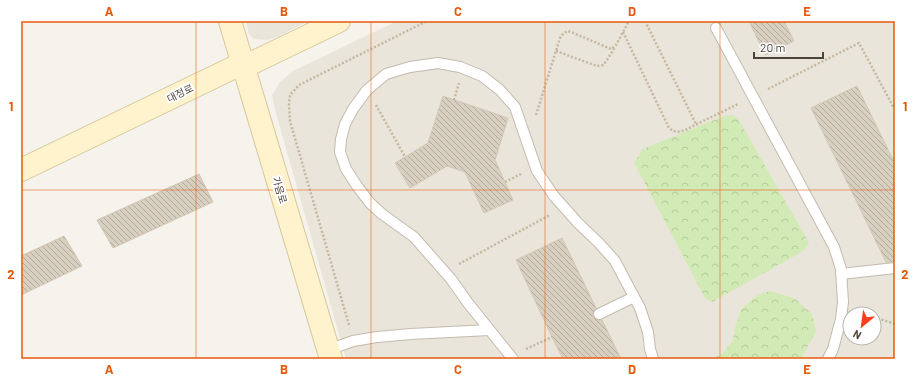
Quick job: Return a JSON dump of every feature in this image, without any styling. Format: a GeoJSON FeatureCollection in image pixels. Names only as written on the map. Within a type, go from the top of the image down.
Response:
{"type":"FeatureCollection","features":[{"type":"Feature","properties":{"kind":"street","name":"가음로"},"geometry":{"type":"LineString","coordinates":[[230,21],[329,354]]}},
{"type":"Feature","properties":{"kind":"street","name":"대정로"},"geometry":{"type":"LineString","coordinates":[[21,170],[243,63],[252,63],[339,21]]}},
{"type":"Feature","properties":{"kind":"lane"},"geometry":{"type":"LineString","coordinates":[[716,28],[834,247],[841,269],[843,302],[841,319],[833,349],[828,359]]}},
{"type":"Feature","properties":{"kind":"lane"},"geometry":{"type":"LineString","coordinates":[[511,358],[451,279],[414,237],[382,214],[370,203],[346,168],[340,152],[341,139],[345,124],[353,109],[367,90],[386,74],[410,67],[438,63],[460,67],[482,76],[500,90],[515,107],[537,170],[554,196],[615,261],[640,308],[648,332],[650,349],[654,359]]}},
{"type":"Feature","properties":{"kind":"lane"},"geometry":{"type":"LineString","coordinates":[[841,274],[895,268]]}},
{"type":"Feature","properties":{"kind":"lane"},"geometry":{"type":"LineString","coordinates":[[599,314],[634,297]]}},
{"type":"Feature","properties":{"kind":"lane"},"geometry":{"type":"LineString","coordinates":[[329,354],[353,341],[377,337],[489,330]]}},
{"type":"Feature","properties":{"kind":"path"},"geometry":{"type":"LineString","coordinates":[[556,50],[597,66],[603,65],[616,46],[629,21]]}},
{"type":"Feature","properties":{"kind":"path"},"geometry":{"type":"LineString","coordinates":[[645,21],[696,124]]}},
{"type":"Feature","properties":{"kind":"path"},"geometry":{"type":"LineString","coordinates":[[521,124],[530,120],[536,114],[562,35],[567,31],[572,32],[611,49],[616,46]]}},
{"type":"Feature","properties":{"kind":"path"},"geometry":{"type":"LineString","coordinates":[[623,32],[669,128],[672,131],[677,132],[753,97],[859,42],[895,110]]}},
{"type":"Feature","properties":{"kind":"path"},"geometry":{"type":"LineString","coordinates":[[367,90],[405,157]]}},
{"type":"Feature","properties":{"kind":"path"},"geometry":{"type":"LineString","coordinates":[[444,272],[564,207]]}},
{"type":"Feature","properties":{"kind":"path"},"geometry":{"type":"LineString","coordinates":[[882,320],[895,324]]}},
{"type":"Feature","properties":{"kind":"path"},"geometry":{"type":"LineString","coordinates":[[511,358],[552,336]]}},
{"type":"Feature","properties":{"kind":"shaded area"},"geometry":{"type":"Polygon","coordinates":[[[246,21],[308,21],[279,36],[267,40],[254,39],[249,34],[246,21]]]}},
{"type":"Feature","properties":{"kind":"shaded area"},"geometry":{"type":"Polygon","coordinates":[[[397,21],[895,21],[895,359],[346,359],[275,110],[272,95],[280,82],[293,71],[397,21]]]}},
{"type":"Feature","properties":{"kind":"green space"},"geometry":{"type":"Polygon","coordinates":[[[732,115],[739,120],[809,243],[800,253],[712,302],[705,298],[634,163],[643,149],[724,116],[732,115]]]}},
{"type":"Feature","properties":{"kind":"green space"},"geometry":{"type":"Polygon","coordinates":[[[770,291],[794,298],[812,314],[816,331],[801,359],[712,359],[723,353],[733,340],[741,309],[756,296],[770,291]]]}},
{"type":"Feature","properties":{"kind":"building"},"geometry":{"type":"Polygon","coordinates":[[[749,21],[784,21],[794,41],[765,55],[749,21]]]}},
{"type":"Feature","properties":{"kind":"building"},"geometry":{"type":"Polygon","coordinates":[[[857,86],[895,164],[895,262],[886,262],[811,108],[857,86]]]}},
{"type":"Feature","properties":{"kind":"building"},"geometry":{"type":"Polygon","coordinates":[[[443,96],[508,118],[495,160],[513,200],[484,213],[465,172],[447,166],[410,188],[395,163],[428,143],[443,96]]]}},
{"type":"Feature","properties":{"kind":"building"},"geometry":{"type":"Polygon","coordinates":[[[199,174],[213,202],[113,248],[97,220],[199,174]]]}},
{"type":"Feature","properties":{"kind":"building"},"geometry":{"type":"Polygon","coordinates":[[[64,236],[82,266],[21,295],[21,256],[64,236]]]}},
{"type":"Feature","properties":{"kind":"building"},"geometry":{"type":"Polygon","coordinates":[[[562,238],[596,308],[593,313],[593,317],[598,320],[602,320],[621,359],[563,359],[552,337],[516,260],[562,238]]]}}]}
